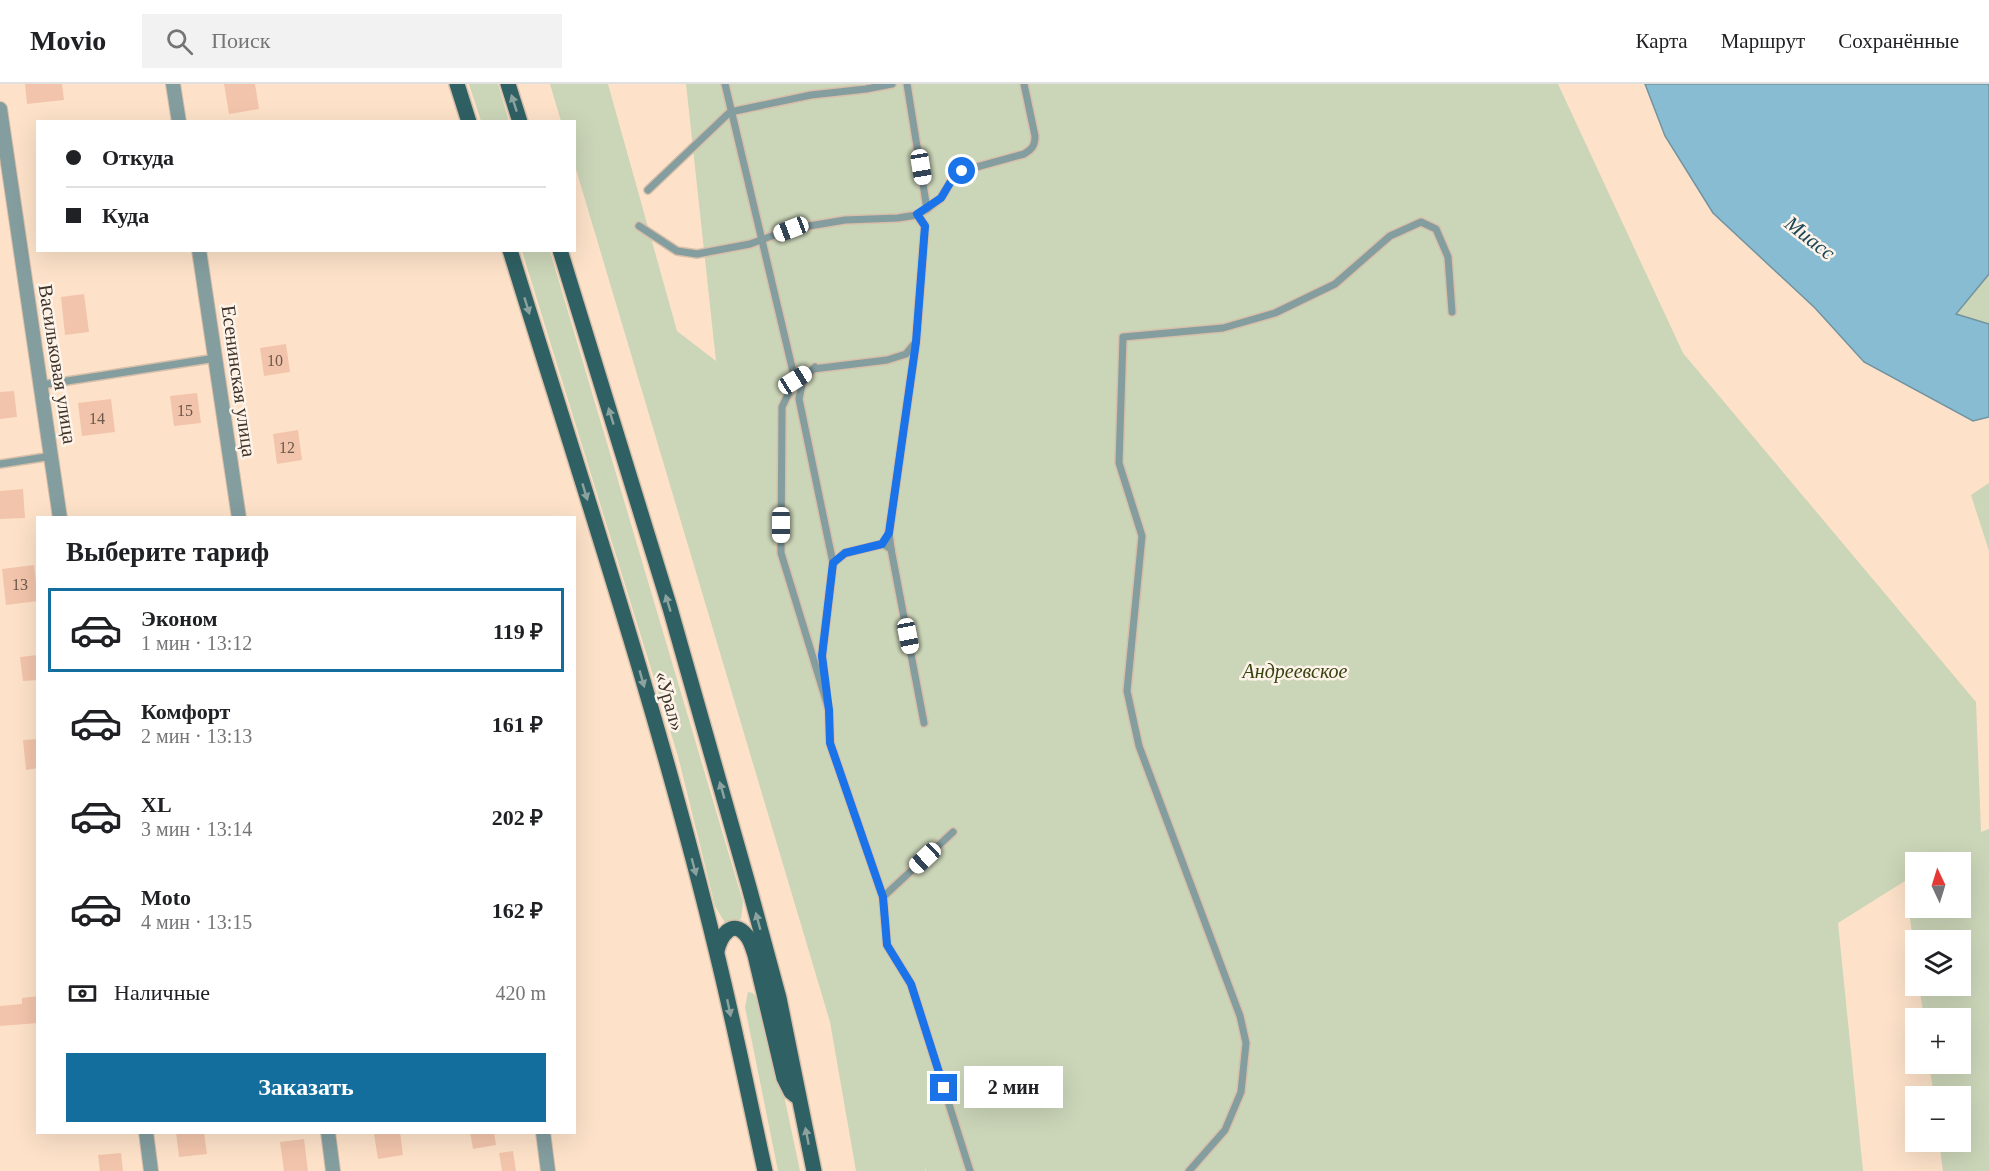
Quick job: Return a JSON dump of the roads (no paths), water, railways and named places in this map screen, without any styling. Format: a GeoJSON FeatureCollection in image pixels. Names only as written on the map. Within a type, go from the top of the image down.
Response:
{"type":"FeatureCollection","features":[{"type":"Feature","properties":{"kind":"main road"},"geometry":{"type":"LineString","coordinates":[[457,84],[468,120]]}},
{"type":"Feature","properties":{"kind":"main road"},"geometry":{"type":"LineString","coordinates":[[508,84],[519,120]]}},
{"type":"Feature","properties":{"kind":"main road","name":"«Урал»"},"geometry":{"type":"LineString","coordinates":[[511,252],[676,796],[717,951],[765,1171]]}},
{"type":"Feature","properties":{"kind":"main road","name":"«Урал»"},"geometry":{"type":"LineString","coordinates":[[561,252],[670,608],[724,798],[779,998],[814,1171]]}},
{"type":"Feature","properties":{"kind":"main road"},"geometry":{"type":"LineString","coordinates":[[717,951],[720,939],[725,932],[741,930],[748,937],[755,955],[784,1078],[791,1092],[800,1101]]}},
{"type":"Feature","properties":{"kind":"street"},"geometry":{"type":"LineString","coordinates":[[173,84],[179,120]]}},
{"type":"Feature","properties":{"kind":"street","name":"Васильковая улица"},"geometry":{"type":"LineString","coordinates":[[0,109],[60,516]]}},
{"type":"Feature","properties":{"kind":"street","name":"Есенинская улица"},"geometry":{"type":"LineString","coordinates":[[199,252],[239,516]]}},
{"type":"Feature","properties":{"kind":"street"},"geometry":{"type":"LineString","coordinates":[[146,1134],[151,1171]]}},
{"type":"Feature","properties":{"kind":"street"},"geometry":{"type":"LineString","coordinates":[[328,1134],[333,1171]]}},
{"type":"Feature","properties":{"kind":"street"},"geometry":{"type":"LineString","coordinates":[[543,1134],[548,1171]]}},
{"type":"Feature","properties":{"kind":"lane"},"geometry":{"type":"LineString","coordinates":[[725,84],[795,380]]}},
{"type":"Feature","properties":{"kind":"lane"},"geometry":{"type":"LineString","coordinates":[[648,190],[730,112],[811,95],[892,84]]}},
{"type":"Feature","properties":{"kind":"lane"},"geometry":{"type":"LineString","coordinates":[[907,84],[927,209]]}},
{"type":"Feature","properties":{"kind":"lane"},"geometry":{"type":"LineString","coordinates":[[639,226],[677,250],[697,254],[761,240],[791,229],[845,220],[898,218],[917,214],[941,198],[953,178],[962,171],[1024,154],[1032,149],[1035,136],[1024,84]]}},
{"type":"Feature","properties":{"kind":"lane"},"geometry":{"type":"LineString","coordinates":[[917,214],[925,226],[916,342],[889,533],[924,723]]}},
{"type":"Feature","properties":{"kind":"lane"},"geometry":{"type":"LineString","coordinates":[[1189,1171],[1225,1130],[1241,1092],[1246,1043],[1240,1016],[1139,746],[1127,691],[1142,536],[1119,463],[1123,337],[1222,328],[1275,313],[1335,284],[1390,236],[1420,222],[1436,229],[1448,257],[1452,312]]}},
{"type":"Feature","properties":{"kind":"lane"},"geometry":{"type":"LineString","coordinates":[[829,710],[781,553],[782,407],[795,380],[815,368],[887,360],[906,354],[916,342]]}},
{"type":"Feature","properties":{"kind":"lane"},"geometry":{"type":"LineString","coordinates":[[41,385],[216,358]]}},
{"type":"Feature","properties":{"kind":"lane"},"geometry":{"type":"LineString","coordinates":[[815,368],[802,380],[799,399],[833,563],[822,656],[829,710],[830,743],[883,897],[887,945],[911,984],[970,1171]]}},
{"type":"Feature","properties":{"kind":"lane"},"geometry":{"type":"LineString","coordinates":[[0,464],[52,456]]}},
{"type":"Feature","properties":{"kind":"lane"},"geometry":{"type":"LineString","coordinates":[[882,544],[889,533]]}},
{"type":"Feature","properties":{"kind":"lane"},"geometry":{"type":"LineString","coordinates":[[833,563],[845,553],[882,544],[891,549]]}},
{"type":"Feature","properties":{"kind":"lane"},"geometry":{"type":"LineString","coordinates":[[883,897],[953,832]]}},
{"type":"Feature","properties":{"kind":"water","name":"Миасс"},"geometry":{"type":"Polygon","coordinates":[[[1645,84],[1989,84],[1989,274],[1956,314],[1989,324],[1989,417],[1973,421],[1864,362],[1815,308],[1713,213],[1665,136],[1645,84]]]}},
{"type":"Feature","properties":{"kind":"park label","name":"Андреевское"},"geometry":{"type":"Point","coordinates":[1295,671]}}]}
